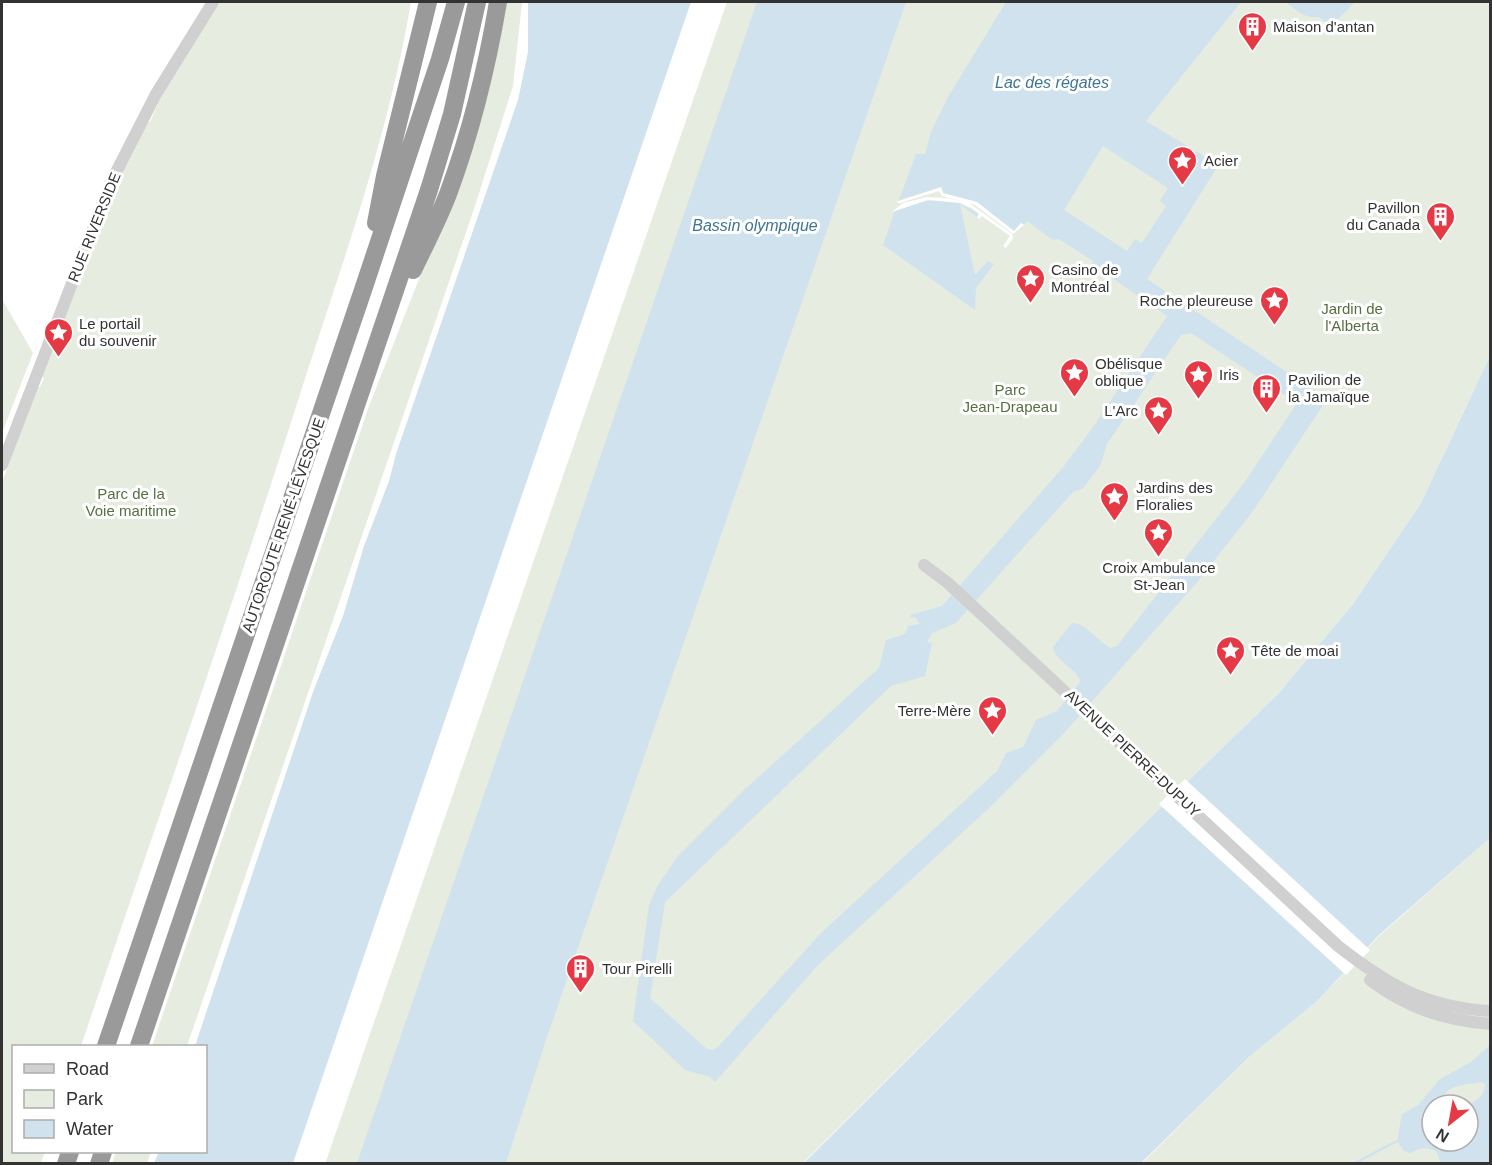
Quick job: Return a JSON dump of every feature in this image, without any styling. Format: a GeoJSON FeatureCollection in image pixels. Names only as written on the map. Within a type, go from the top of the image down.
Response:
{"type":"FeatureCollection","features":[{"type":"Feature","properties":{"kind":"highway"},"geometry":{"type":"LineString","coordinates":[[363,290],[385,177],[428,2]]}},
{"type":"Feature","properties":{"kind":"highway","name":"AUTOROUTE RENÉ-LÉVESQUE"},"geometry":{"type":"LineString","coordinates":[[107,1045],[363,290],[440,58],[456,2]]}},
{"type":"Feature","properties":{"kind":"highway","name":"AUTOROUTE RENÉ-LÉVESQUE"},"geometry":{"type":"LineString","coordinates":[[140,1045],[444,142],[477,2]]}},
{"type":"Feature","properties":{"kind":"highway"},"geometry":{"type":"LineString","coordinates":[[373,356],[450,188],[477,102],[498,2]]}},
{"type":"Feature","properties":{"kind":"street","name":"RUE RIVERSIDE"},"geometry":{"type":"LineString","coordinates":[[2,465],[91,229],[116,172],[158,90],[213,2]]}},
{"type":"Feature","properties":{"kind":"street","name":"AVENUE PIERRE-DUPUY"},"geometry":{"type":"LineString","coordinates":[[924,565],[948,583],[1144,762],[1338,946]]}},
{"type":"Feature","properties":{"kind":"street"},"geometry":{"type":"LineString","coordinates":[[1338,946],[1398,988],[1451,1007],[1491,1011]]}},
{"type":"Feature","properties":{"kind":"street"},"geometry":{"type":"LineString","coordinates":[[1338,946],[1367,978],[1400,1001],[1442,1018],[1491,1024]]}},
{"type":"Feature","properties":{"kind":"green space","name":"Parc de la Voie maritime"},"geometry":{"type":"Polygon","coordinates":[[[220,2],[411,2],[402,51],[378,149],[349,245],[193,718],[81,1045],[12,1045],[12,1153],[45,1153],[41,1163],[2,1163],[2,482],[38,387],[44,378],[41,376],[111,195],[161,97],[220,2]]]}},
{"type":"Feature","properties":{"kind":"green space"},"geometry":{"type":"Polygon","coordinates":[[[502,2],[522,2],[513,86],[475,206],[187,1045],[152,1045],[369,406],[443,218],[502,2]]]}},
{"type":"Feature","properties":{"kind":"green space","name":"Parc Jean-Drapeau"},"geometry":{"type":"Polygon","coordinates":[[[727,2],[1490,2],[1490,356],[1421,503],[1353,604],[1279,693],[803,1163],[325,1164],[727,2]]]}},
{"type":"Feature","properties":{"kind":"green space"},"geometry":{"type":"Polygon","coordinates":[[[2,299],[33,353],[2,433],[2,299]]]}},
{"type":"Feature","properties":{"kind":"green space"},"geometry":{"type":"Polygon","coordinates":[[[1490,838],[1490,1163],[1141,1164],[1249,1057],[1316,1002],[1379,936],[1490,838]]]}},
{"type":"Feature","properties":{"kind":"green space"},"geometry":{"type":"Polygon","coordinates":[[[116,1153],[151,1153],[147,1163],[112,1163],[116,1153]]]}},
{"type":"Feature","properties":{"kind":"water"},"geometry":{"type":"Polygon","coordinates":[[[528,2],[691,2],[293,1163],[154,1163],[159,1153],[207,1153],[207,1045],[195,1045],[313,692],[343,616],[364,546],[389,481],[396,454],[518,100],[528,52],[528,2]]]}},
{"type":"Feature","properties":{"kind":"water","name":"Bassin olympique"},"geometry":{"type":"Polygon","coordinates":[[[757,2],[906,2],[548,1034],[506,1163],[357,1163],[757,2]]]}},
{"type":"Feature","properties":{"kind":"water","name":"Lac des régates"},"geometry":{"type":"Polygon","coordinates":[[[1006,2],[1241,2],[1146,121],[1202,155],[1216,169],[1147,279],[1327,399],[1253,511],[1199,580],[1065,732],[987,810],[818,965],[715,1082],[710,1077],[685,1070],[633,1021],[649,905],[658,885],[678,856],[743,791],[879,668],[886,640],[905,634],[908,626],[920,624],[915,617],[910,618],[911,615],[942,606],[1064,466],[1091,430],[1167,316],[1092,264],[1093,261],[1059,239],[1053,240],[1027,221],[1024,225],[1021,223],[1014,232],[977,202],[943,193],[941,187],[899,200],[916,154],[925,154],[931,132],[948,97],[1006,2]],[[1103,146],[1064,210],[1127,251],[1135,239],[1142,243],[1166,206],[1160,201],[1168,188],[1103,146]],[[1191,333],[1181,335],[1107,444],[1100,466],[1083,488],[1073,492],[956,623],[932,633],[927,642],[932,643],[925,676],[891,686],[665,902],[650,998],[707,1049],[713,1050],[718,1047],[820,934],[997,771],[1006,753],[1023,747],[1036,720],[1057,711],[1080,682],[1075,672],[1058,657],[1053,647],[1072,623],[1087,629],[1111,648],[1117,646],[1244,483],[1297,403],[1191,333]]]}},
{"type":"Feature","properties":{"kind":"water"},"geometry":{"type":"Polygon","coordinates":[[[1286,2],[1355,2],[1331,26],[1319,17],[1301,14],[1286,2]]]}},
{"type":"Feature","properties":{"kind":"water"},"geometry":{"type":"Polygon","coordinates":[[[935,200],[960,203],[979,214],[977,217],[960,204],[975,275],[988,261],[994,264],[976,288],[975,310],[883,245],[895,210],[935,200]]]}},
{"type":"Feature","properties":{"kind":"water"},"geometry":{"type":"Polygon","coordinates":[[[1490,356],[1490,838],[1379,935],[1316,1002],[1249,1057],[1141,1163],[803,1164],[1149,819],[1279,693],[1353,604],[1421,503],[1490,356]]]}},
{"type":"Feature","properties":{"kind":"water"},"geometry":{"type":"Polygon","coordinates":[[[1490,1045],[1490,1163],[1441,1163],[1437,1153],[1480,1153],[1480,1097],[1485,1084],[1481,1082],[1464,1085],[1446,1093],[1428,1093],[1440,1079],[1471,1062],[1490,1045]]]}},
{"type":"Feature","properties":{"kind":"water"},"geometry":{"type":"Polygon","coordinates":[[[1420,1103],[1420,1149],[1411,1153],[1404,1151],[1397,1141],[1402,1114],[1420,1103]]]}},
{"type":"Feature","properties":{"kind":"pier"},"geometry":{"type":"Polygon","coordinates":[[[941,187],[943,193],[977,202],[1014,231],[1021,223],[1024,225],[1013,234],[975,205],[942,196],[939,191],[900,203],[896,202],[941,187]]]}},
{"type":"Feature","properties":{"kind":"pier"},"geometry":{"type":"Polygon","coordinates":[[[927,197],[947,198],[969,203],[1012,234],[1013,238],[1006,248],[1003,246],[1010,236],[982,216],[979,219],[977,217],[979,214],[960,203],[928,200],[892,212],[903,203],[927,197]]]}},
{"type":"Feature","properties":{"kind":"pier"},"geometry":{"type":"Polygon","coordinates":[[[1185,779],[1370,950],[1346,975],[1159,804],[1185,779]]]}},
{"type":"Feature","properties":{"kind":"waterway"},"geometry":{"type":"LineString","coordinates":[[1353,1164],[1397,1141]]}},
{"type":"Feature","properties":{"kind":"place","name":"Maison d'antan"},"geometry":{"type":"Point","coordinates":[1252,52]}},
{"type":"Feature","properties":{"kind":"place","name":"Acier"},"geometry":{"type":"Point","coordinates":[1183,186]}},
{"type":"Feature","properties":{"kind":"place","name":"Pavillon du Canada"},"geometry":{"type":"Point","coordinates":[1441,242]}},
{"type":"Feature","properties":{"kind":"place","name":"Casino de Montréal"},"geometry":{"type":"Point","coordinates":[1030,304]}},
{"type":"Feature","properties":{"kind":"place","name":"Roche pleureuse"},"geometry":{"type":"Point","coordinates":[1274,326]}},
{"type":"Feature","properties":{"kind":"place","name":"Le portail du souvenir"},"geometry":{"type":"Point","coordinates":[58,358]}},
{"type":"Feature","properties":{"kind":"place","name":"Obélisque oblique"},"geometry":{"type":"Point","coordinates":[1074,398]}},
{"type":"Feature","properties":{"kind":"place","name":"Iris"},"geometry":{"type":"Point","coordinates":[1198,400]}},
{"type":"Feature","properties":{"kind":"place","name":"Pavilion de la Jamaïque"},"geometry":{"type":"Point","coordinates":[1267,414]}},
{"type":"Feature","properties":{"kind":"place","name":"L'Arc"},"geometry":{"type":"Point","coordinates":[1159,436]}},
{"type":"Feature","properties":{"kind":"place","name":"Jardins des Floralies"},"geometry":{"type":"Point","coordinates":[1115,522]}},
{"type":"Feature","properties":{"kind":"place","name":"Croix Ambulance St-Jean"},"geometry":{"type":"Point","coordinates":[1159,558]}},
{"type":"Feature","properties":{"kind":"place","name":"Tête de moai"},"geometry":{"type":"Point","coordinates":[1230,676]}},
{"type":"Feature","properties":{"kind":"place","name":"Terre-Mère"},"geometry":{"type":"Point","coordinates":[992,736]}},
{"type":"Feature","properties":{"kind":"place","name":"Tour Pirelli"},"geometry":{"type":"Point","coordinates":[581,994]}},
{"type":"Feature","properties":{"kind":"park label","name":"Jardin de l'Alberta"},"geometry":{"type":"Point","coordinates":[1352,316]}}]}
